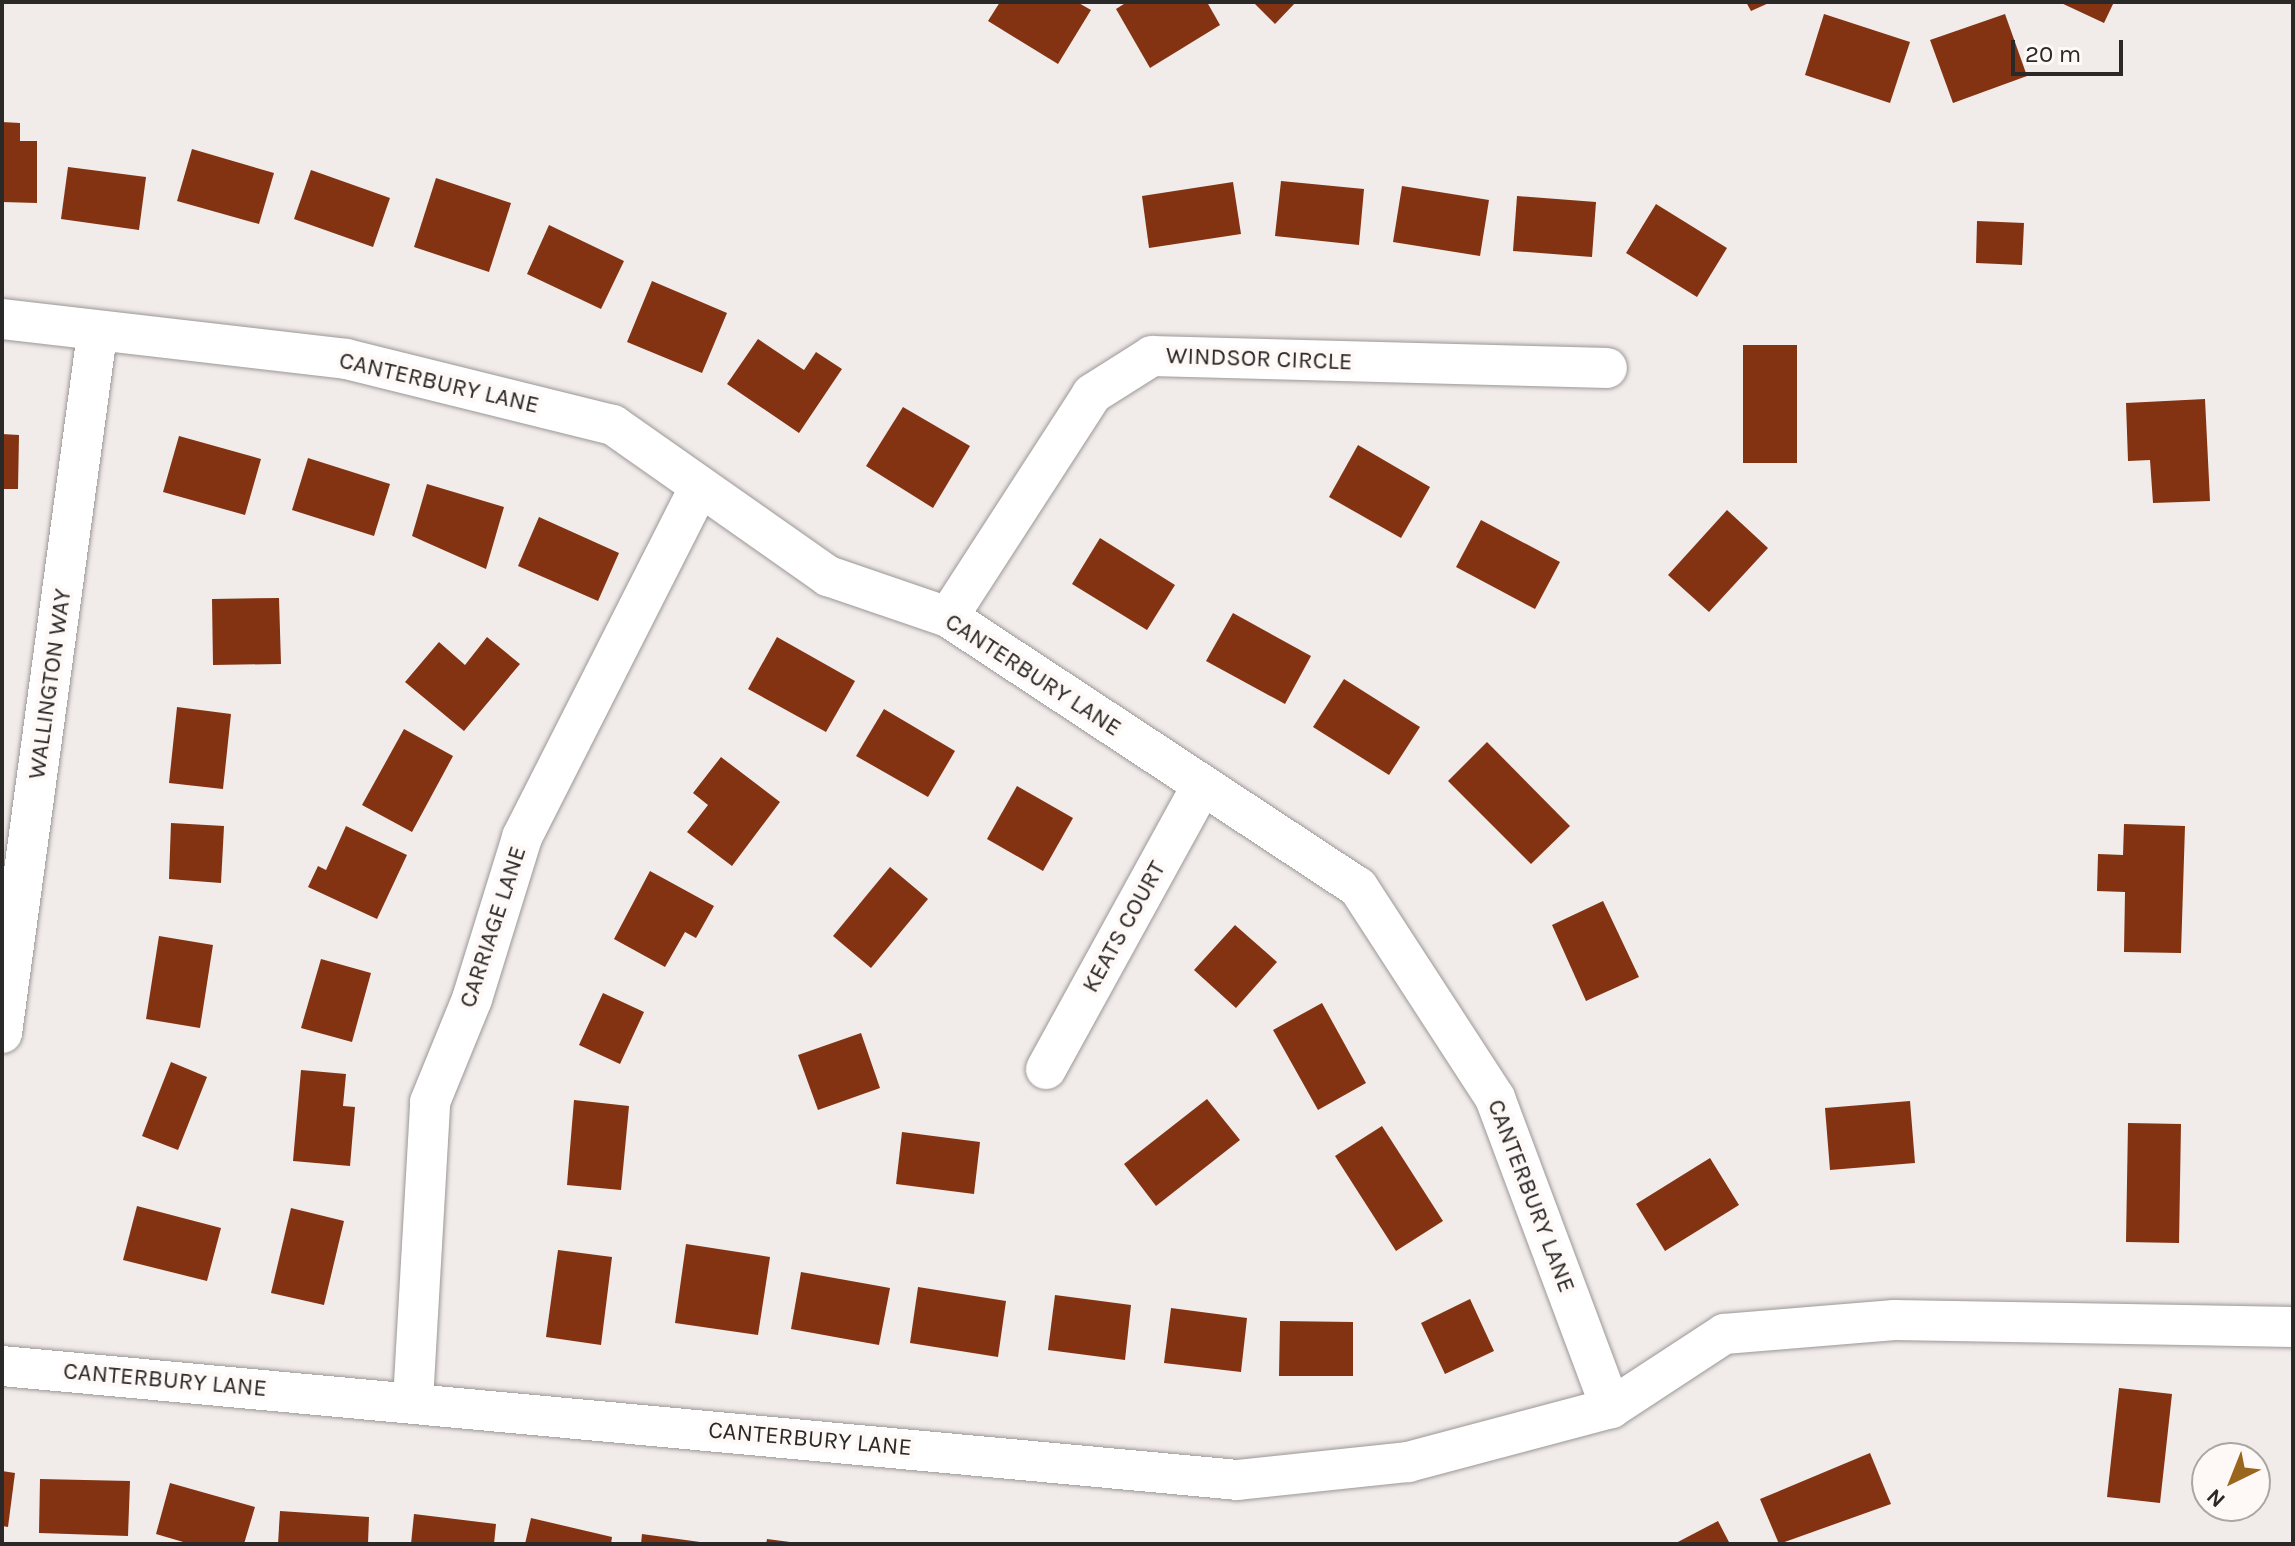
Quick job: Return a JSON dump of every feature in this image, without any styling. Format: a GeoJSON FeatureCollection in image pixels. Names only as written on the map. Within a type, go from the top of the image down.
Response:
{"type":"FeatureCollection","features":[{"type":"Feature","properties":{"kind":"street","name":"CANTERBURY LANE"},"geometry":{"type":"LineString","coordinates":[[2,319],[97,334],[346,359],[598,421],[828,576],[948,617],[1358,887],[1495,1098],[1611,1408]]}},
{"type":"Feature","properties":{"kind":"street","name":"WALLINGTON WAY"},"geometry":{"type":"LineString","coordinates":[[2,1033],[14,852],[97,334]]}},
{"type":"Feature","properties":{"kind":"street","name":"WINDSOR CIRCLE"},"geometry":{"type":"LineString","coordinates":[[948,617],[1092,394],[1152,356],[1607,368]]}},
{"type":"Feature","properties":{"kind":"street","name":"CARRIAGE LANE"},"geometry":{"type":"LineString","coordinates":[[413,1401],[430,1102],[472,999],[522,837],[699,488]]}},
{"type":"Feature","properties":{"kind":"street","name":"KEATS COURT"},"geometry":{"type":"LineString","coordinates":[[1046,1069],[1202,785]]}},
{"type":"Feature","properties":{"kind":"street","name":"CANTERBURY LANE"},"geometry":{"type":"LineString","coordinates":[[2,1366],[413,1401],[1237,1480],[1408,1462],[1611,1408],[1724,1334],[1894,1320],[2293,1327]]}},
{"type":"Feature","properties":{"kind":"building"},"geometry":{"type":"Polygon","coordinates":[[[1000,2],[1077,2],[1091,10],[1058,64],[988,21],[1000,2]]]}},
{"type":"Feature","properties":{"kind":"building"},"geometry":{"type":"Polygon","coordinates":[[[1127,2],[1207,2],[1220,25],[1150,68],[1116,9],[1127,2]]]}},
{"type":"Feature","properties":{"kind":"building"},"geometry":{"type":"Polygon","coordinates":[[[1253,2],[1296,2],[1275,24],[1253,2]]]}},
{"type":"Feature","properties":{"kind":"building"},"geometry":{"type":"Polygon","coordinates":[[[1746,2],[1771,2],[1751,11],[1746,2]]]}},
{"type":"Feature","properties":{"kind":"building"},"geometry":{"type":"Polygon","coordinates":[[[2059,2],[2114,2],[2104,23],[2059,2]]]}},
{"type":"Feature","properties":{"kind":"building"},"geometry":{"type":"Polygon","coordinates":[[[1824,14],[1910,42],[1890,103],[1805,75],[1824,14]]]}},
{"type":"Feature","properties":{"kind":"building"},"geometry":{"type":"Polygon","coordinates":[[[2005,14],[2027,76],[1953,103],[1930,40],[2005,14]]]}},
{"type":"Feature","properties":{"kind":"building"},"geometry":{"type":"Polygon","coordinates":[[[2,122],[20,123],[20,141],[37,141],[37,203],[2,202],[2,122]]]}},
{"type":"Feature","properties":{"kind":"building"},"geometry":{"type":"Polygon","coordinates":[[[192,149],[274,173],[259,224],[177,201],[192,149]]]}},
{"type":"Feature","properties":{"kind":"building"},"geometry":{"type":"Polygon","coordinates":[[[68,167],[146,177],[139,230],[61,219],[68,167]]]}},
{"type":"Feature","properties":{"kind":"building"},"geometry":{"type":"Polygon","coordinates":[[[311,170],[390,198],[373,247],[294,219],[311,170]]]}},
{"type":"Feature","properties":{"kind":"building"},"geometry":{"type":"Polygon","coordinates":[[[436,178],[511,203],[489,272],[414,247],[436,178]]]}},
{"type":"Feature","properties":{"kind":"building"},"geometry":{"type":"Polygon","coordinates":[[[1281,181],[1364,189],[1359,245],[1275,236],[1281,181]]]}},
{"type":"Feature","properties":{"kind":"building"},"geometry":{"type":"Polygon","coordinates":[[[1233,182],[1241,234],[1149,248],[1142,196],[1233,182]]]}},
{"type":"Feature","properties":{"kind":"building"},"geometry":{"type":"Polygon","coordinates":[[[1402,186],[1489,200],[1480,256],[1393,242],[1402,186]]]}},
{"type":"Feature","properties":{"kind":"building"},"geometry":{"type":"Polygon","coordinates":[[[1517,196],[1596,202],[1592,257],[1513,251],[1517,196]]]}},
{"type":"Feature","properties":{"kind":"building"},"geometry":{"type":"Polygon","coordinates":[[[1656,204],[1727,248],[1697,297],[1626,253],[1656,204]]]}},
{"type":"Feature","properties":{"kind":"building"},"geometry":{"type":"Polygon","coordinates":[[[1977,221],[2024,223],[2022,265],[1976,263],[1977,221]]]}},
{"type":"Feature","properties":{"kind":"building"},"geometry":{"type":"Polygon","coordinates":[[[549,225],[624,261],[601,309],[527,274],[549,225]]]}},
{"type":"Feature","properties":{"kind":"building"},"geometry":{"type":"Polygon","coordinates":[[[652,281],[727,313],[702,373],[627,342],[652,281]]]}},
{"type":"Feature","properties":{"kind":"building"},"geometry":{"type":"Polygon","coordinates":[[[758,339],[804,370],[816,352],[842,369],[799,433],[727,384],[758,339]]]}},
{"type":"Feature","properties":{"kind":"building"},"geometry":{"type":"Polygon","coordinates":[[[1743,345],[1797,345],[1797,463],[1743,463],[1743,345]]]}},
{"type":"Feature","properties":{"kind":"building"},"geometry":{"type":"Polygon","coordinates":[[[2205,399],[2210,501],[2153,503],[2150,460],[2128,461],[2126,403],[2205,399]]]}},
{"type":"Feature","properties":{"kind":"building"},"geometry":{"type":"Polygon","coordinates":[[[903,407],[970,446],[933,508],[866,466],[903,407]]]}},
{"type":"Feature","properties":{"kind":"building"},"geometry":{"type":"Polygon","coordinates":[[[2,434],[19,435],[18,489],[2,489],[2,434]]]}},
{"type":"Feature","properties":{"kind":"building"},"geometry":{"type":"Polygon","coordinates":[[[179,436],[261,459],[245,515],[163,492],[179,436]]]}},
{"type":"Feature","properties":{"kind":"building"},"geometry":{"type":"Polygon","coordinates":[[[1358,445],[1430,487],[1401,538],[1329,497],[1358,445]]]}},
{"type":"Feature","properties":{"kind":"building"},"geometry":{"type":"Polygon","coordinates":[[[308,458],[390,484],[374,536],[292,510],[308,458]]]}},
{"type":"Feature","properties":{"kind":"building"},"geometry":{"type":"Polygon","coordinates":[[[427,484],[504,507],[486,569],[412,536],[427,484]]]}},
{"type":"Feature","properties":{"kind":"building"},"geometry":{"type":"Polygon","coordinates":[[[1727,510],[1768,548],[1709,612],[1668,575],[1727,510]]]}},
{"type":"Feature","properties":{"kind":"building"},"geometry":{"type":"Polygon","coordinates":[[[539,517],[619,553],[598,601],[518,566],[539,517]]]}},
{"type":"Feature","properties":{"kind":"building"},"geometry":{"type":"Polygon","coordinates":[[[1481,520],[1560,562],[1535,609],[1456,567],[1481,520]]]}},
{"type":"Feature","properties":{"kind":"building"},"geometry":{"type":"Polygon","coordinates":[[[1100,538],[1175,585],[1147,630],[1072,584],[1100,538]]]}},
{"type":"Feature","properties":{"kind":"building"},"geometry":{"type":"Polygon","coordinates":[[[279,598],[281,664],[213,665],[212,599],[279,598]]]}},
{"type":"Feature","properties":{"kind":"building"},"geometry":{"type":"Polygon","coordinates":[[[1233,613],[1311,656],[1285,704],[1206,661],[1233,613]]]}},
{"type":"Feature","properties":{"kind":"building"},"geometry":{"type":"Polygon","coordinates":[[[487,637],[520,664],[464,731],[405,682],[439,642],[465,665],[487,637]]]}},
{"type":"Feature","properties":{"kind":"building"},"geometry":{"type":"Polygon","coordinates":[[[777,637],[855,681],[826,732],[748,689],[777,637]]]}},
{"type":"Feature","properties":{"kind":"building"},"geometry":{"type":"Polygon","coordinates":[[[1344,679],[1420,727],[1389,775],[1313,727],[1344,679]]]}},
{"type":"Feature","properties":{"kind":"building"},"geometry":{"type":"Polygon","coordinates":[[[177,707],[231,714],[223,789],[169,783],[177,707]]]}},
{"type":"Feature","properties":{"kind":"building"},"geometry":{"type":"Polygon","coordinates":[[[884,709],[955,751],[928,797],[856,756],[884,709]]]}},
{"type":"Feature","properties":{"kind":"building"},"geometry":{"type":"Polygon","coordinates":[[[404,729],[453,756],[412,832],[362,805],[404,729]]]}},
{"type":"Feature","properties":{"kind":"building"},"geometry":{"type":"Polygon","coordinates":[[[1487,742],[1570,826],[1531,864],[1448,781],[1487,742]]]}},
{"type":"Feature","properties":{"kind":"building"},"geometry":{"type":"Polygon","coordinates":[[[721,757],[780,802],[732,866],[687,832],[708,805],[693,793],[721,757]]]}},
{"type":"Feature","properties":{"kind":"building"},"geometry":{"type":"Polygon","coordinates":[[[1017,786],[1073,818],[1043,871],[987,839],[1017,786]]]}},
{"type":"Feature","properties":{"kind":"building"},"geometry":{"type":"Polygon","coordinates":[[[171,823],[224,826],[221,883],[169,879],[171,823]]]}},
{"type":"Feature","properties":{"kind":"building"},"geometry":{"type":"Polygon","coordinates":[[[2124,824],[2185,826],[2181,953],[2124,952],[2125,892],[2097,891],[2098,854],[2123,855],[2124,824]]]}},
{"type":"Feature","properties":{"kind":"building"},"geometry":{"type":"Polygon","coordinates":[[[346,826],[407,855],[377,919],[308,887],[318,866],[326,870],[346,826]]]}},
{"type":"Feature","properties":{"kind":"building"},"geometry":{"type":"Polygon","coordinates":[[[890,867],[928,899],[871,968],[833,936],[890,867]]]}},
{"type":"Feature","properties":{"kind":"building"},"geometry":{"type":"Polygon","coordinates":[[[650,871],[714,906],[696,938],[685,932],[665,967],[614,939],[650,871]]]}},
{"type":"Feature","properties":{"kind":"building"},"geometry":{"type":"Polygon","coordinates":[[[1603,901],[1639,977],[1586,1001],[1552,925],[1603,901]]]}},
{"type":"Feature","properties":{"kind":"building"},"geometry":{"type":"Polygon","coordinates":[[[1235,925],[1277,962],[1236,1008],[1194,970],[1235,925]]]}},
{"type":"Feature","properties":{"kind":"building"},"geometry":{"type":"Polygon","coordinates":[[[159,936],[213,945],[200,1028],[146,1019],[159,936]]]}},
{"type":"Feature","properties":{"kind":"building"},"geometry":{"type":"Polygon","coordinates":[[[321,959],[371,973],[352,1042],[301,1028],[321,959]]]}},
{"type":"Feature","properties":{"kind":"building"},"geometry":{"type":"Polygon","coordinates":[[[603,993],[644,1012],[620,1064],[579,1045],[603,993]]]}},
{"type":"Feature","properties":{"kind":"building"},"geometry":{"type":"Polygon","coordinates":[[[1322,1003],[1366,1083],[1318,1110],[1273,1030],[1322,1003]]]}},
{"type":"Feature","properties":{"kind":"building"},"geometry":{"type":"Polygon","coordinates":[[[861,1033],[880,1088],[818,1110],[798,1055],[861,1033]]]}},
{"type":"Feature","properties":{"kind":"building"},"geometry":{"type":"Polygon","coordinates":[[[171,1062],[207,1077],[178,1150],[142,1136],[171,1062]]]}},
{"type":"Feature","properties":{"kind":"building"},"geometry":{"type":"Polygon","coordinates":[[[301,1070],[346,1074],[343,1106],[355,1107],[350,1166],[293,1161],[301,1070]]]}},
{"type":"Feature","properties":{"kind":"building"},"geometry":{"type":"Polygon","coordinates":[[[1207,1099],[1240,1140],[1156,1206],[1124,1164],[1207,1099]]]}},
{"type":"Feature","properties":{"kind":"building"},"geometry":{"type":"Polygon","coordinates":[[[574,1100],[629,1106],[621,1190],[567,1185],[574,1100]]]}},
{"type":"Feature","properties":{"kind":"building"},"geometry":{"type":"Polygon","coordinates":[[[1910,1101],[1915,1163],[1830,1170],[1825,1108],[1910,1101]]]}},
{"type":"Feature","properties":{"kind":"building"},"geometry":{"type":"Polygon","coordinates":[[[2128,1123],[2181,1124],[2179,1243],[2126,1242],[2128,1123]]]}},
{"type":"Feature","properties":{"kind":"building"},"geometry":{"type":"Polygon","coordinates":[[[1382,1126],[1443,1221],[1396,1251],[1335,1156],[1382,1126]]]}},
{"type":"Feature","properties":{"kind":"building"},"geometry":{"type":"Polygon","coordinates":[[[902,1132],[980,1142],[974,1194],[896,1184],[902,1132]]]}},
{"type":"Feature","properties":{"kind":"building"},"geometry":{"type":"Polygon","coordinates":[[[1710,1158],[1739,1205],[1665,1251],[1636,1204],[1710,1158]]]}},
{"type":"Feature","properties":{"kind":"building"},"geometry":{"type":"Polygon","coordinates":[[[137,1206],[221,1228],[207,1281],[123,1260],[137,1206]]]}},
{"type":"Feature","properties":{"kind":"building"},"geometry":{"type":"Polygon","coordinates":[[[291,1208],[344,1221],[324,1305],[271,1293],[291,1208]]]}},
{"type":"Feature","properties":{"kind":"building"},"geometry":{"type":"Polygon","coordinates":[[[686,1244],[770,1257],[758,1335],[675,1323],[686,1244]]]}},
{"type":"Feature","properties":{"kind":"building"},"geometry":{"type":"Polygon","coordinates":[[[558,1250],[612,1257],[601,1345],[546,1337],[558,1250]]]}},
{"type":"Feature","properties":{"kind":"building"},"geometry":{"type":"Polygon","coordinates":[[[801,1272],[890,1288],[879,1345],[791,1329],[801,1272]]]}},
{"type":"Feature","properties":{"kind":"building"},"geometry":{"type":"Polygon","coordinates":[[[918,1287],[1006,1301],[998,1357],[910,1343],[918,1287]]]}},
{"type":"Feature","properties":{"kind":"building"},"geometry":{"type":"Polygon","coordinates":[[[1055,1295],[1131,1305],[1125,1360],[1048,1350],[1055,1295]]]}},
{"type":"Feature","properties":{"kind":"building"},"geometry":{"type":"Polygon","coordinates":[[[1470,1299],[1494,1351],[1445,1374],[1421,1323],[1470,1299]]]}},
{"type":"Feature","properties":{"kind":"building"},"geometry":{"type":"Polygon","coordinates":[[[1171,1308],[1247,1318],[1241,1372],[1164,1363],[1171,1308]]]}},
{"type":"Feature","properties":{"kind":"building"},"geometry":{"type":"Polygon","coordinates":[[[1280,1321],[1353,1322],[1353,1376],[1279,1376],[1280,1321]]]}},
{"type":"Feature","properties":{"kind":"building"},"geometry":{"type":"Polygon","coordinates":[[[2119,1388],[2172,1394],[2160,1503],[2107,1497],[2119,1388]]]}},
{"type":"Feature","properties":{"kind":"building"},"geometry":{"type":"Polygon","coordinates":[[[1870,1453],[1891,1504],[1779,1544],[1760,1499],[1870,1453]]]}},
{"type":"Feature","properties":{"kind":"building"},"geometry":{"type":"Polygon","coordinates":[[[2,1471],[15,1473],[8,1527],[2,1526],[2,1471]]]}},
{"type":"Feature","properties":{"kind":"building"},"geometry":{"type":"Polygon","coordinates":[[[40,1479],[130,1481],[128,1536],[39,1533],[40,1479]]]}},
{"type":"Feature","properties":{"kind":"building"},"geometry":{"type":"Polygon","coordinates":[[[170,1483],[255,1507],[244,1544],[190,1544],[156,1534],[170,1483]]]}},
{"type":"Feature","properties":{"kind":"building"},"geometry":{"type":"Polygon","coordinates":[[[280,1511],[369,1517],[368,1544],[278,1544],[280,1511]]]}},
{"type":"Feature","properties":{"kind":"building"},"geometry":{"type":"Polygon","coordinates":[[[414,1514],[496,1524],[494,1544],[411,1544],[414,1514]]]}},
{"type":"Feature","properties":{"kind":"building"},"geometry":{"type":"Polygon","coordinates":[[[531,1518],[612,1537],[611,1544],[525,1544],[531,1518]]]}},
{"type":"Feature","properties":{"kind":"building"},"geometry":{"type":"Polygon","coordinates":[[[1718,1521],[1730,1544],[1674,1544],[1718,1521]]]}},
{"type":"Feature","properties":{"kind":"building"},"geometry":{"type":"Polygon","coordinates":[[[642,1534],[700,1542],[641,1544],[642,1534]]]}},
{"type":"Feature","properties":{"kind":"building"},"geometry":{"type":"Polygon","coordinates":[[[767,1539],[790,1542],[790,1544],[766,1544],[767,1539]]]}}]}
